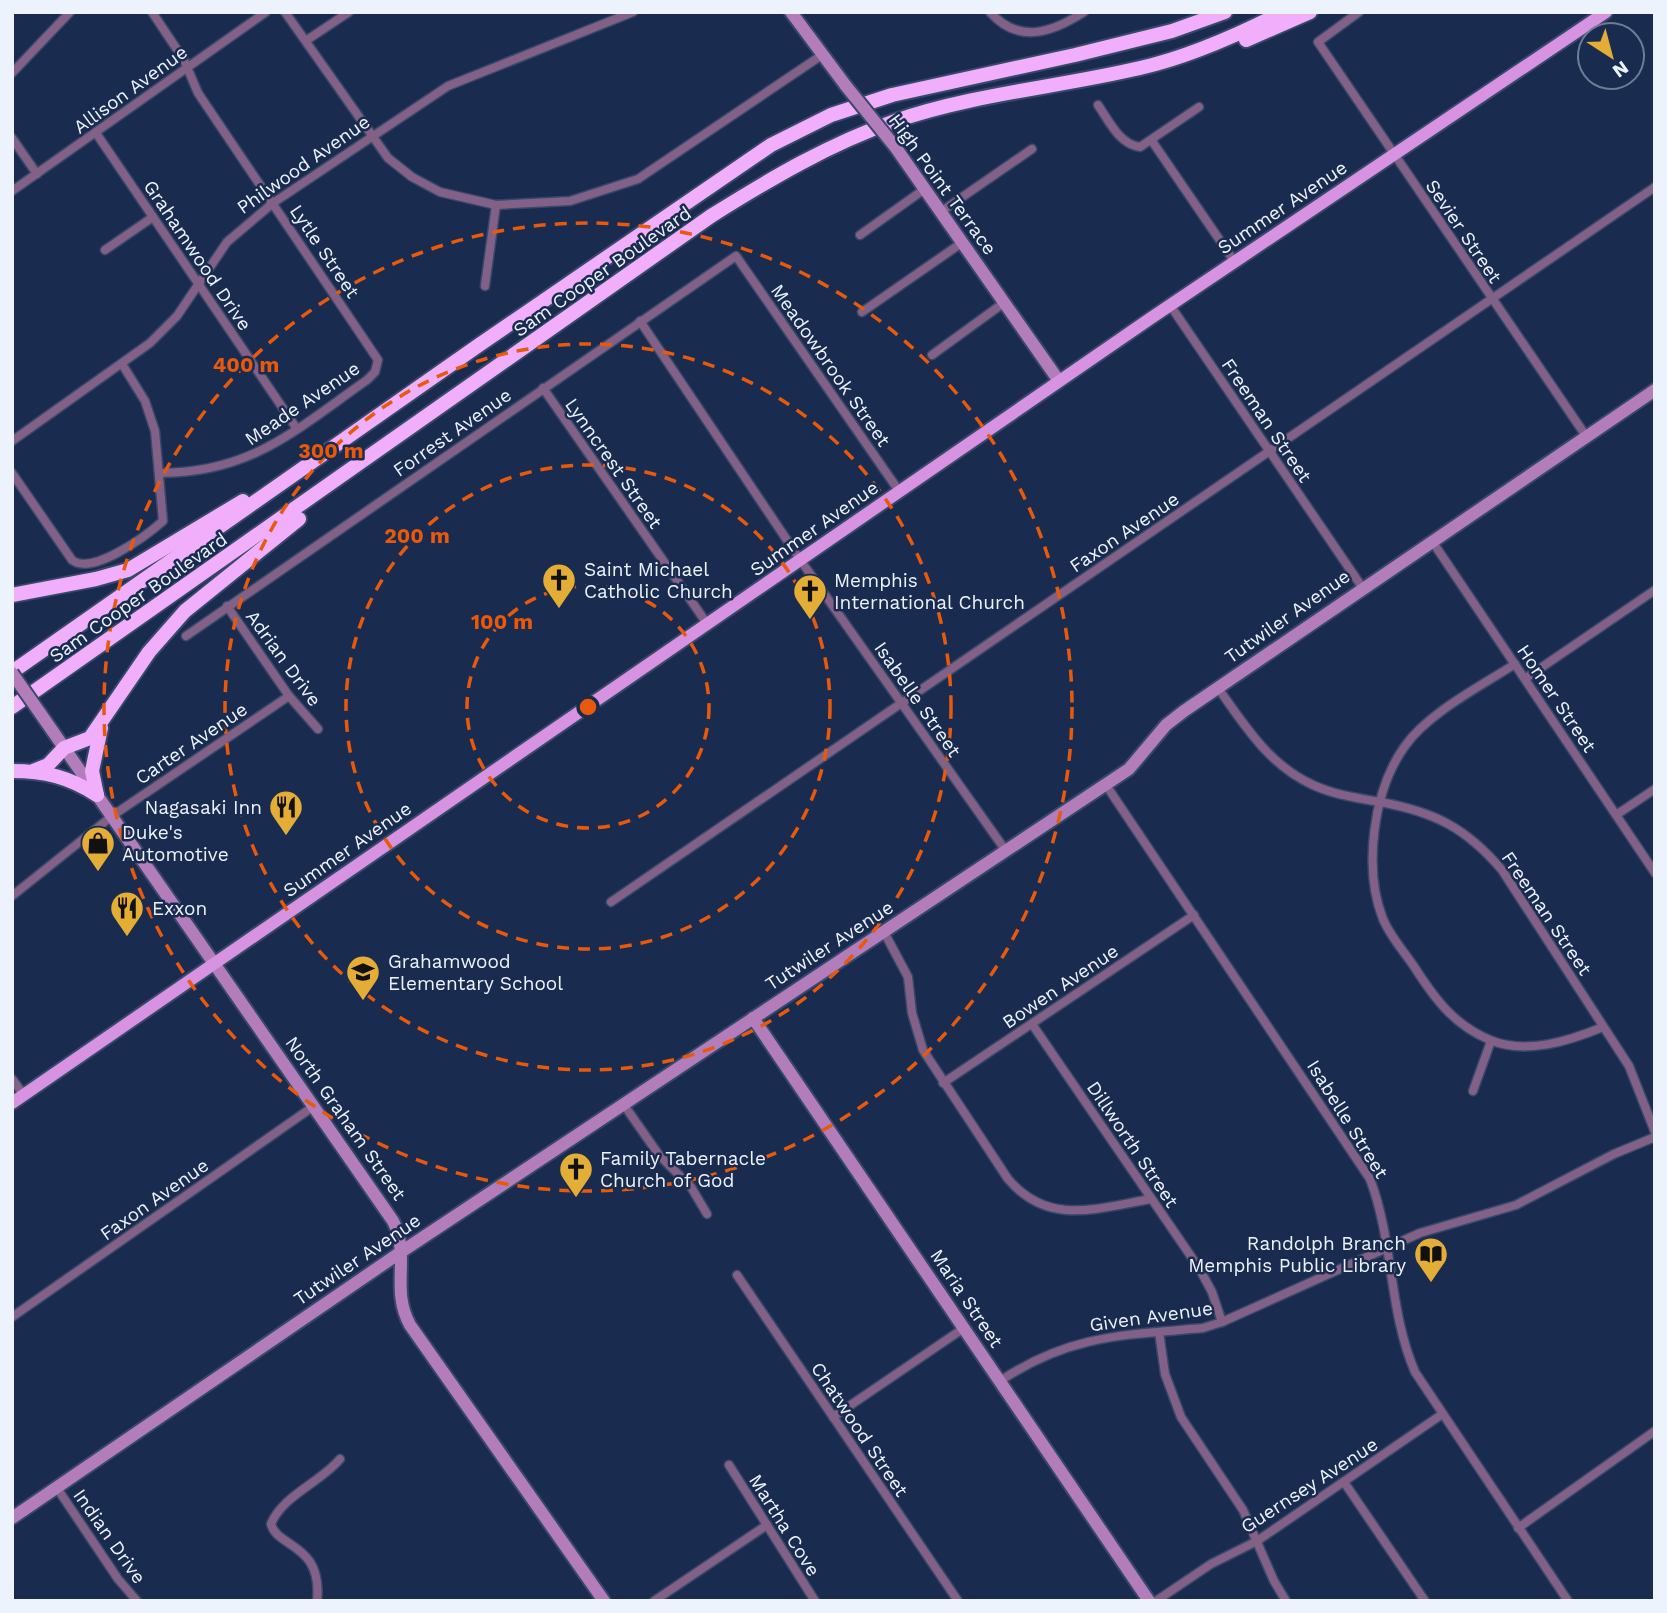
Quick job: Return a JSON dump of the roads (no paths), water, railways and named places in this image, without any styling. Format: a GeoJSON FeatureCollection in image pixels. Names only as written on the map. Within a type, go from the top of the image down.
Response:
{"type":"FeatureCollection","features":[{"type":"Feature","properties":{"kind":"highway"},"geometry":{"type":"LineString","coordinates":[[1172,31],[1209,12]]}},
{"type":"Feature","properties":{"kind":"highway","name":"Sam Cooper Boulevard"},"geometry":{"type":"LineString","coordinates":[[12,673],[702,190],[802,129],[831,115],[892,95],[1172,31],[1225,12]]}},
{"type":"Feature","properties":{"kind":"highway","name":"Sam Cooper Boulevard"},"geometry":{"type":"LineString","coordinates":[[12,707],[711,216],[777,175],[844,141],[897,120],[952,106],[1143,68],[1243,32],[1283,12]]}},
{"type":"Feature","properties":{"kind":"highway"},"geometry":{"type":"LineString","coordinates":[[1143,68],[1227,47],[1310,12]]}},
{"type":"Feature","properties":{"kind":"highway"},"geometry":{"type":"LineString","coordinates":[[33,771],[48,765],[64,748],[79,745],[90,738],[149,652],[185,611],[231,571],[483,378]]}},
{"type":"Feature","properties":{"kind":"highway"},"geometry":{"type":"LineString","coordinates":[[14,594],[96,579],[128,570],[251,496],[289,480]]}},
{"type":"Feature","properties":{"kind":"highway"},"geometry":{"type":"LineString","coordinates":[[96,795],[92,771],[103,720]]}},
{"type":"Feature","properties":{"kind":"highway"},"geometry":{"type":"LineString","coordinates":[[12,771],[33,771],[75,781],[96,795]]}},
{"type":"Feature","properties":{"kind":"main road","name":"Summer Avenue"},"geometry":{"type":"LineString","coordinates":[[12,1103],[1234,261],[1606,12]]}},
{"type":"Feature","properties":{"kind":"street"},"geometry":{"type":"LineString","coordinates":[[12,73],[70,12]]}},
{"type":"Feature","properties":{"kind":"street","name":"Lytle Street"},"geometry":{"type":"LineString","coordinates":[[152,12],[198,93],[376,354],[377,367]]}},
{"type":"Feature","properties":{"kind":"street","name":"Allison Avenue"},"geometry":{"type":"LineString","coordinates":[[12,191],[266,12]]}},
{"type":"Feature","properties":{"kind":"street"},"geometry":{"type":"LineString","coordinates":[[285,12],[307,40],[371,136],[393,162],[429,187],[463,199],[496,205],[569,201],[608,191],[638,179],[822,55]]}},
{"type":"Feature","properties":{"kind":"street"},"geometry":{"type":"LineString","coordinates":[[307,40],[349,12]]}},
{"type":"Feature","properties":{"kind":"street","name":"Philwood Avenue"},"geometry":{"type":"LineString","coordinates":[[12,440],[159,335],[177,316],[227,242],[273,203],[458,81],[633,12]]}},
{"type":"Feature","properties":{"kind":"street","name":"High Point Terrace"},"geometry":{"type":"LineString","coordinates":[[792,12],[822,55],[926,188],[1059,381]]}},
{"type":"Feature","properties":{"kind":"street"},"geometry":{"type":"LineString","coordinates":[[990,12],[1014,29],[1038,34],[1060,28],[1084,12]]}},
{"type":"Feature","properties":{"kind":"street","name":"Sevier Street"},"geometry":{"type":"LineString","coordinates":[[1359,12],[1318,42],[1586,436]]}},
{"type":"Feature","properties":{"kind":"street"},"geometry":{"type":"LineString","coordinates":[[1098,106],[1129,146],[1140,147],[1199,107]]}},
{"type":"Feature","properties":{"kind":"street","name":"Grahamwood Drive"},"geometry":{"type":"LineString","coordinates":[[96,133],[297,429]]}},
{"type":"Feature","properties":{"kind":"street"},"geometry":{"type":"LineString","coordinates":[[12,138],[37,174]]}},
{"type":"Feature","properties":{"kind":"street"},"geometry":{"type":"LineString","coordinates":[[1152,141],[1234,261]]}},
{"type":"Feature","properties":{"kind":"street"},"geometry":{"type":"LineString","coordinates":[[942,211],[1032,149]]}},
{"type":"Feature","properties":{"kind":"street","name":"Faxon Avenue"},"geometry":{"type":"LineString","coordinates":[[611,902],[1655,187]]}},
{"type":"Feature","properties":{"kind":"street"},"geometry":{"type":"LineString","coordinates":[[860,235],[926,188]]}},
{"type":"Feature","properties":{"kind":"street"},"geometry":{"type":"LineString","coordinates":[[485,286],[496,205]]}},
{"type":"Feature","properties":{"kind":"street"},"geometry":{"type":"LineString","coordinates":[[105,250],[153,217]]}},
{"type":"Feature","properties":{"kind":"street"},"geometry":{"type":"LineString","coordinates":[[862,312],[963,242]]}},
{"type":"Feature","properties":{"kind":"street","name":"Forrest Avenue"},"geometry":{"type":"LineString","coordinates":[[186,636],[736,256]]}},
{"type":"Feature","properties":{"kind":"street","name":"Meadowbrook Street"},"geometry":{"type":"LineString","coordinates":[[736,256],[899,491]]}},
{"type":"Feature","properties":{"kind":"street"},"geometry":{"type":"LineString","coordinates":[[932,355],[1005,302]]}},
{"type":"Feature","properties":{"kind":"street","name":"Freeman Street"},"geometry":{"type":"LineString","coordinates":[[1170,305],[1362,587]]}},
{"type":"Feature","properties":{"kind":"street","name":"Isabelle Street"},"geometry":{"type":"LineString","coordinates":[[640,321],[801,561],[1006,850]]}},
{"type":"Feature","properties":{"kind":"street"},"geometry":{"type":"LineString","coordinates":[[12,473],[72,560],[79,565],[86,566],[114,554],[163,521],[157,441],[150,414],[140,391],[122,364]]}},
{"type":"Feature","properties":{"kind":"street","name":"Meade Avenue"},"geometry":{"type":"LineString","coordinates":[[159,473],[192,473],[257,455],[367,380],[377,367]]}},
{"type":"Feature","properties":{"kind":"street","name":"Lynncrest Street"},"geometry":{"type":"LineString","coordinates":[[542,388],[708,625]]}},
{"type":"Feature","properties":{"kind":"street","name":"Tutwiler Avenue"},"geometry":{"type":"LineString","coordinates":[[12,1518],[401,1252],[1107,785],[1141,758],[1173,719],[1362,587],[1655,390]]}},
{"type":"Feature","properties":{"kind":"street","name":"Homer Street"},"geometry":{"type":"LineString","coordinates":[[1432,541],[1655,873]]}},
{"type":"Feature","properties":{"kind":"street"},"geometry":{"type":"LineString","coordinates":[[1525,678],[1655,590]]}},
{"type":"Feature","properties":{"kind":"street","name":"Adrian Drive"},"geometry":{"type":"LineString","coordinates":[[227,606],[289,696],[318,729]]}},
{"type":"Feature","properties":{"kind":"street"},"geometry":{"type":"LineString","coordinates":[[1515,664],[1431,720],[1405,745],[1390,772],[1382,802],[1371,846],[1371,874],[1383,920],[1438,1003],[1460,1025],[1491,1041],[1517,1046],[1575,1038],[1603,1027]]}},
{"type":"Feature","properties":{"kind":"street","name":"North Graham Street"},"geometry":{"type":"LineString","coordinates":[[12,673],[393,1221],[401,1252],[401,1305],[410,1325],[604,1601]]}},
{"type":"Feature","properties":{"kind":"street","name":"Freeman Street"},"geometry":{"type":"LineString","coordinates":[[1218,688],[1251,736],[1278,764],[1312,785],[1341,796],[1419,810],[1452,824],[1480,844],[1502,870],[1629,1066],[1655,1132]]}},
{"type":"Feature","properties":{"kind":"street","name":"Carter Avenue"},"geometry":{"type":"LineString","coordinates":[[12,896],[23,884],[112,817],[289,696]]}},
{"type":"Feature","properties":{"kind":"street","name":"Isabelle Street"},"geometry":{"type":"LineString","coordinates":[[1107,785],[1354,1151],[1377,1196],[1389,1247],[1392,1291],[1400,1334],[1415,1372],[1441,1415],[1568,1601]]}},
{"type":"Feature","properties":{"kind":"street"},"geometry":{"type":"LineString","coordinates":[[1616,815],[1655,789]]}},
{"type":"Feature","properties":{"kind":"street","name":"Bowen Avenue"},"geometry":{"type":"LineString","coordinates":[[943,1083],[1194,915]]}},
{"type":"Feature","properties":{"kind":"street"},"geometry":{"type":"LineString","coordinates":[[884,932],[908,977],[912,1013],[923,1050],[1008,1179],[1031,1200],[1053,1210],[1067,1211],[1151,1199]]}},
{"type":"Feature","properties":{"kind":"street","name":"Maria Street"},"geometry":{"type":"LineString","coordinates":[[753,1018],[1149,1601]]}},
{"type":"Feature","properties":{"kind":"street","name":"Dillworth Street"},"geometry":{"type":"LineString","coordinates":[[1031,1024],[1206,1280],[1222,1322]]}},
{"type":"Feature","properties":{"kind":"street"},"geometry":{"type":"LineString","coordinates":[[1474,1091],[1491,1041]]}},
{"type":"Feature","properties":{"kind":"street"},"geometry":{"type":"LineString","coordinates":[[12,1079],[24,1095]]}},
{"type":"Feature","properties":{"kind":"street"},"geometry":{"type":"LineString","coordinates":[[624,1105],[659,1155],[689,1185],[707,1214]]}},
{"type":"Feature","properties":{"kind":"street","name":"Faxon Avenue"},"geometry":{"type":"LineString","coordinates":[[12,1317],[314,1106]]}},
{"type":"Feature","properties":{"kind":"street","name":"Given Avenue"},"geometry":{"type":"LineString","coordinates":[[1000,1381],[1031,1361],[1076,1343],[1222,1322],[1420,1233],[1516,1205],[1614,1154],[1655,1137]]}},
{"type":"Feature","properties":{"kind":"street","name":"Chatwood Street"},"geometry":{"type":"LineString","coordinates":[[737,1275],[958,1601]]}},
{"type":"Feature","properties":{"kind":"street"},"geometry":{"type":"LineString","coordinates":[[833,1417],[964,1328]]}},
{"type":"Feature","properties":{"kind":"street"},"geometry":{"type":"LineString","coordinates":[[1159,1332],[1168,1384],[1181,1418],[1238,1502],[1286,1601]]}},
{"type":"Feature","properties":{"kind":"street","name":"Guernsey Avenue"},"geometry":{"type":"LineString","coordinates":[[1156,1601],[1220,1559],[1257,1541],[1441,1415]]}},
{"type":"Feature","properties":{"kind":"street"},"geometry":{"type":"LineString","coordinates":[[1518,1528],[1655,1431]]}},
{"type":"Feature","properties":{"kind":"street"},"geometry":{"type":"LineString","coordinates":[[317,1601],[316,1577],[306,1553],[275,1534],[271,1524],[281,1508],[327,1474],[340,1459]]}},
{"type":"Feature","properties":{"kind":"street","name":"Martha Cove"},"geometry":{"type":"LineString","coordinates":[[729,1465],[814,1601]]}},
{"type":"Feature","properties":{"kind":"street"},"geometry":{"type":"LineString","coordinates":[[1345,1482],[1426,1601]]}},
{"type":"Feature","properties":{"kind":"street","name":"Indian Drive"},"geometry":{"type":"LineString","coordinates":[[57,1488],[118,1579],[137,1601]]}},
{"type":"Feature","properties":{"kind":"street"},"geometry":{"type":"LineString","coordinates":[[654,1601],[766,1525]]}},
{"type":"Feature","properties":{"kind":"place","name":"Saint Michael Catholic Church"},"geometry":{"type":"Point","coordinates":[559,610]}},
{"type":"Feature","properties":{"kind":"place","name":"Memphis International Church"},"geometry":{"type":"Point","coordinates":[810,621]}},
{"type":"Feature","properties":{"kind":"place","name":"Nagasaki Inn"},"geometry":{"type":"Point","coordinates":[286,837]}},
{"type":"Feature","properties":{"kind":"place","name":"Duke's Automotive"},"geometry":{"type":"Point","coordinates":[98,873]}},
{"type":"Feature","properties":{"kind":"place","name":"Exxon"},"geometry":{"type":"Point","coordinates":[127,938]}},
{"type":"Feature","properties":{"kind":"place","name":"Grahamwood Elementary School"},"geometry":{"type":"Point","coordinates":[363,1002]}},
{"type":"Feature","properties":{"kind":"place","name":"Family Tabernacle Church of God"},"geometry":{"type":"Point","coordinates":[576,1199]}},
{"type":"Feature","properties":{"kind":"place","name":"Randolph Branch Memphis Public Library"},"geometry":{"type":"Point","coordinates":[1431,1284]}}]}
